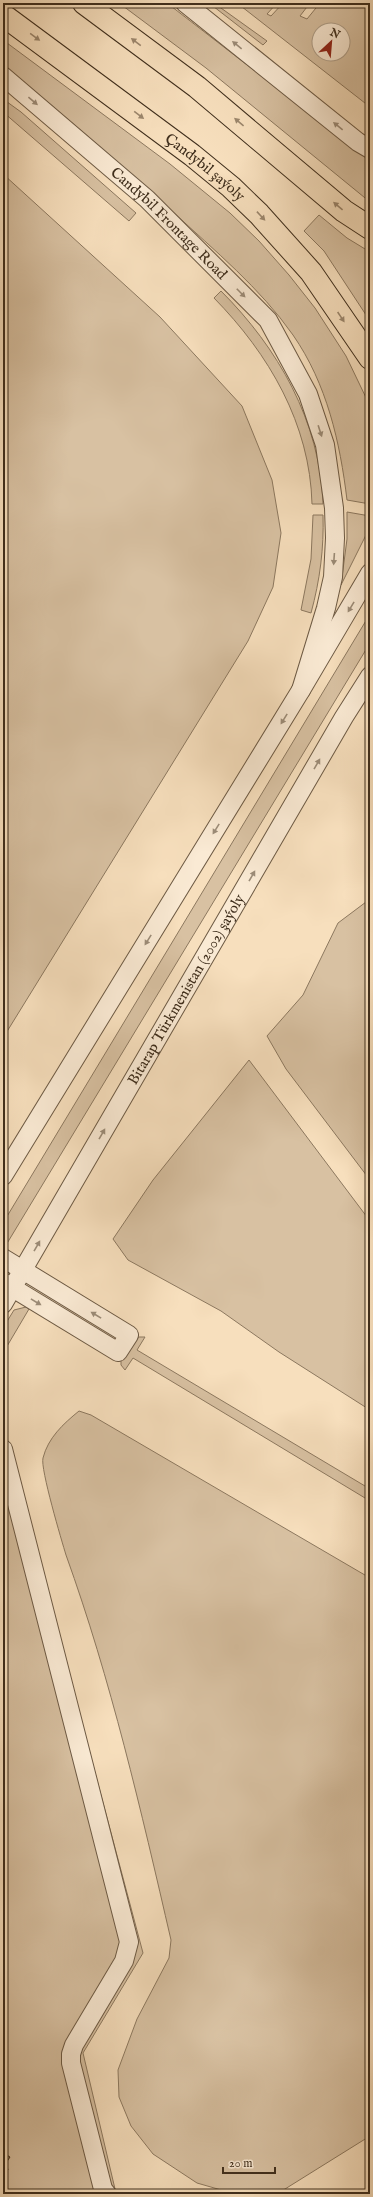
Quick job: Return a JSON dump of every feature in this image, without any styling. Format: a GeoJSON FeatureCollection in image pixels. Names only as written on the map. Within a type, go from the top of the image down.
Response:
{"type":"FeatureCollection","features":[{"type":"Feature","properties":{"kind":"main road"},"geometry":{"type":"LineString","coordinates":[[84,3],[197,87],[344,211],[370,228]]}},
{"type":"Feature","properties":{"kind":"main road","name":"Çandybil şaýoly"},"geometry":{"type":"LineString","coordinates":[[3,15],[192,155],[231,187],[259,214],[311,272],[370,358]]}},
{"type":"Feature","properties":{"kind":"street"},"geometry":{"type":"LineString","coordinates":[[185,3],[358,142],[370,149]]}},
{"type":"Feature","properties":{"kind":"street","name":"Candybil Frontage Road"},"geometry":{"type":"LineString","coordinates":[[3,76],[147,199],[268,320],[308,394],[325,445],[334,508],[336,538],[333,577],[326,608],[301,690]]}},
{"type":"Feature","properties":{"kind":"street"},"geometry":{"type":"LineString","coordinates":[[3,1176],[301,690],[370,574]]}},
{"type":"Feature","properties":{"kind":"street","name":"Bitarap Türkmenistan (2002) şaýoly"},"geometry":{"type":"LineString","coordinates":[[3,1304],[8,1285],[23,1270],[344,718],[370,676]]}},
{"type":"Feature","properties":{"kind":"street"},"geometry":{"type":"LineString","coordinates":[[344,718],[370,695]]}},
{"type":"Feature","properties":{"kind":"street"},"geometry":{"type":"LineString","coordinates":[[3,1258],[129,1335],[118,1352],[8,1285]]}},
{"type":"Feature","properties":{"kind":"street"},"geometry":{"type":"LineString","coordinates":[[3,1449],[129,1942],[124,1961],[74,2045],[71,2054],[71,2063],[102,2182],[107,2194]]}},
{"type":"Feature","properties":{"kind":"shaded area"},"geometry":{"type":"Polygon","coordinates":[[[119,3],[167,3],[353,147],[370,158],[370,202],[206,68],[119,3]]]}},
{"type":"Feature","properties":{"kind":"shaded area"},"geometry":{"type":"Polygon","coordinates":[[[209,3],[214,3],[267,41],[263,45],[209,3]]]}},
{"type":"Feature","properties":{"kind":"shaded area"},"geometry":{"type":"Polygon","coordinates":[[[237,3],[277,3],[267,14],[271,16],[283,3],[310,3],[300,16],[307,19],[320,3],[370,3],[370,107],[312,62],[351,62],[351,22],[311,22],[311,61],[237,3]]]}},
{"type":"Feature","properties":{"kind":"shaded area"},"geometry":{"type":"Polygon","coordinates":[[[3,40],[170,164],[230,213],[259,241],[289,275],[315,308],[346,356],[370,406],[370,504],[347,500],[336,435],[323,393],[305,354],[280,318],[236,270],[173,212],[68,119],[3,67],[3,40]]]}},
{"type":"Feature","properties":{"kind":"shaded area"},"geometry":{"type":"Polygon","coordinates":[[[3,99],[21,112],[136,213],[129,221],[3,112],[3,99]]]}},
{"type":"Feature","properties":{"kind":"shaded area"},"geometry":{"type":"Polygon","coordinates":[[[3,174],[160,317],[242,406],[272,480],[281,533],[273,587],[248,641],[3,1038],[3,174]]]}},
{"type":"Feature","properties":{"kind":"shaded area"},"geometry":{"type":"Polygon","coordinates":[[[319,215],[347,238],[370,252],[370,321],[324,251],[304,231],[319,215]]]}},
{"type":"Feature","properties":{"kind":"shaded area"},"geometry":{"type":"Polygon","coordinates":[[[221,291],[242,313],[261,337],[278,362],[292,388],[304,415],[314,444],[320,473],[323,504],[312,504],[304,446],[295,418],[283,392],[269,367],[252,343],[214,298],[221,291]]]}},
{"type":"Feature","properties":{"kind":"shaded area"},"geometry":{"type":"Polygon","coordinates":[[[347,512],[370,516],[370,527],[341,585],[347,539],[347,512]]]}},
{"type":"Feature","properties":{"kind":"shaded area"},"geometry":{"type":"Polygon","coordinates":[[[313,515],[323,515],[323,540],[321,564],[311,613],[301,610],[311,559],[313,515]]]}},
{"type":"Feature","properties":{"kind":"shaded area"},"geometry":{"type":"Polygon","coordinates":[[[370,614],[370,643],[3,1250],[3,1223],[370,614]]]}},
{"type":"Feature","properties":{"kind":"shaded area"},"geometry":{"type":"Polygon","coordinates":[[[370,899],[370,1180],[286,1069],[267,1036],[303,995],[338,923],[370,899]]]}},
{"type":"Feature","properties":{"kind":"shaded area"},"geometry":{"type":"Polygon","coordinates":[[[249,1060],[370,1221],[370,1410],[279,1352],[221,1311],[128,1260],[113,1239],[153,1180],[249,1060]]]}},
{"type":"Feature","properties":{"kind":"shaded area"},"geometry":{"type":"Polygon","coordinates":[[[26,1307],[29,1309],[3,1353],[3,1328],[14,1310],[26,1307]]]}},
{"type":"Feature","properties":{"kind":"shaded area"},"geometry":{"type":"Polygon","coordinates":[[[138,1337],[145,1337],[137,1350],[370,1489],[370,1501],[133,1358],[125,1370],[121,1365],[121,1361],[138,1337]]]}},
{"type":"Feature","properties":{"kind":"shaded area"},"geometry":{"type":"Polygon","coordinates":[[[79,1411],[91,1415],[370,1578],[370,2136],[277,2194],[235,2194],[197,2183],[153,2154],[131,2126],[119,2097],[118,2070],[137,2019],[169,1958],[171,1940],[111,1697],[64,1548],[43,1465],[45,1451],[52,1438],[67,1421],[79,1411]]]}},
{"type":"Feature","properties":{"kind":"shaded area"},"geometry":{"type":"Polygon","coordinates":[[[3,1427],[143,1953],[83,2053],[115,2189],[124,2194],[3,2194],[3,1427]]]}},
{"type":"Feature","properties":{"kind":"building"},"geometry":{"type":"Polygon","coordinates":[[[3,2147],[5,2154],[10,2157],[6,2163],[8,2170],[3,2171],[3,2147]]]}}]}
